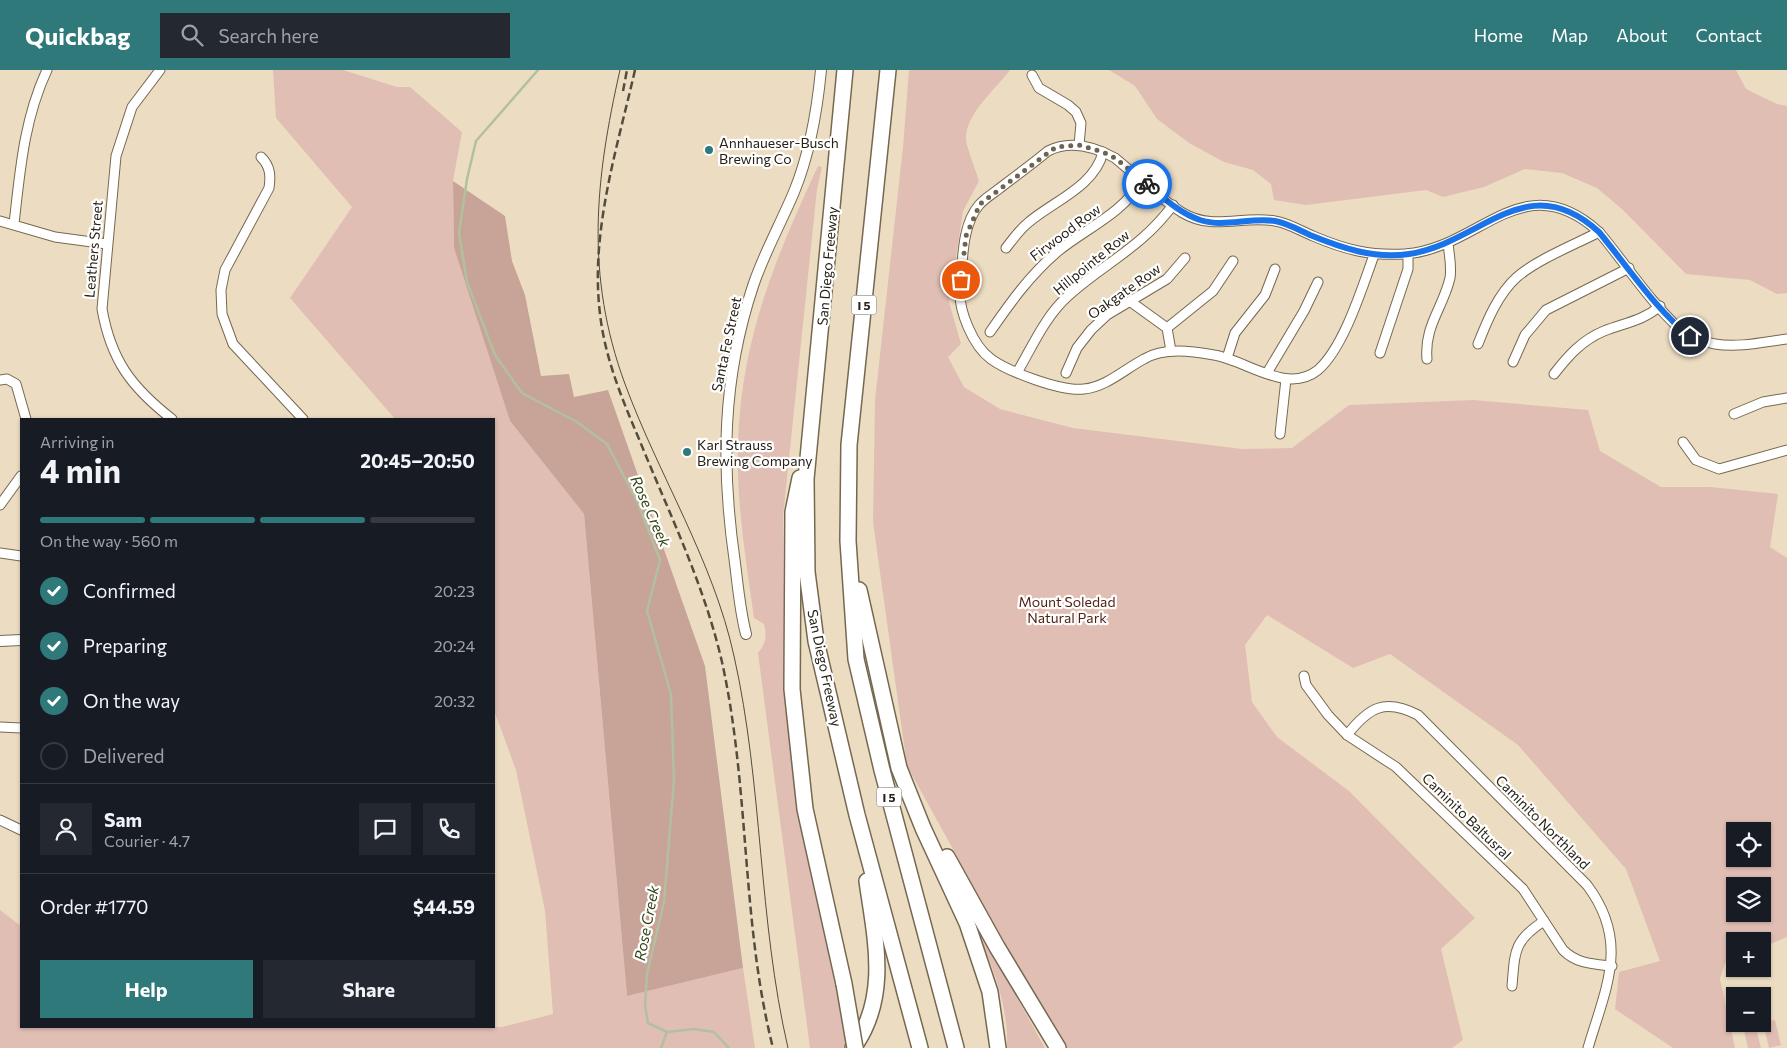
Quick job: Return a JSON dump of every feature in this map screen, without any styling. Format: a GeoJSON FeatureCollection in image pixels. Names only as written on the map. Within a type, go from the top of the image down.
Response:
{"type":"FeatureCollection","features":[{"type":"Feature","properties":{"kind":"highway","name":"San Diego Freeway"},"geometry":{"type":"LineString","coordinates":[[845,70],[806,479],[809,582],[816,640],[857,815],[920,1048]]}},
{"type":"Feature","properties":{"kind":"highway","name":"I 5"},"geometry":{"type":"LineString","coordinates":[[888,70],[849,445],[848,541],[856,659],[885,779],[956,1048]]}},
{"type":"Feature","properties":{"kind":"highway"},"geometry":{"type":"LineString","coordinates":[[812,428],[792,512],[792,689],[805,809],[844,984],[854,1048]]}},
{"type":"Feature","properties":{"kind":"highway"},"geometry":{"type":"LineString","coordinates":[[848,541],[903,779],[967,923],[990,992],[998,1048]]}},
{"type":"Feature","properties":{"kind":"highway"},"geometry":{"type":"LineString","coordinates":[[903,779],[997,947],[1058,1048]]}},
{"type":"Feature","properties":{"kind":"highway"},"geometry":{"type":"LineString","coordinates":[[854,1048],[866,1025],[872,1008],[877,990],[878,970],[857,815]]}},
{"type":"Feature","properties":{"kind":"street"},"geometry":{"type":"LineString","coordinates":[[14,224],[22,147],[32,110],[47,70]]}},
{"type":"Feature","properties":{"kind":"street","name":"Leathers Street"},"geometry":{"type":"LineString","coordinates":[[160,70],[132,107],[116,156],[102,309],[106,332],[115,356],[139,391],[171,418]]}},
{"type":"Feature","properties":{"kind":"street","name":"Santa Fe Street"},"geometry":{"type":"LineString","coordinates":[[746,634],[742,620],[727,500],[725,434],[730,378],[753,286],[805,161],[811,138],[821,70]]}},
{"type":"Feature","properties":{"kind":"street"},"geometry":{"type":"LineString","coordinates":[[1032,75],[1039,88],[1068,105],[1076,112],[1081,123],[1079,145]]}},
{"type":"Feature","properties":{"kind":"street"},"geometry":{"type":"LineString","coordinates":[[1374,255],[1355,306],[1333,351],[1317,370],[1299,379],[1286,379],[1227,358],[1200,353],[1171,351],[1146,357],[1103,384],[1084,389],[1058,388],[992,359],[978,344],[965,318],[960,295],[966,236],[980,204],[1048,151],[1056,147],[1079,145],[1103,152],[1115,158],[1183,213],[1201,221],[1218,223],[1259,219],[1277,221],[1339,247],[1374,255],[1408,254],[1448,243],[1517,207],[1530,205],[1556,207],[1590,224],[1599,232],[1680,329],[1690,336],[1714,344],[1733,345],[1787,339]]}},
{"type":"Feature","properties":{"kind":"street"},"geometry":{"type":"LineString","coordinates":[[1006,248],[1027,223],[1089,178],[1102,158],[1103,152]]}},
{"type":"Feature","properties":{"kind":"street"},"geometry":{"type":"LineString","coordinates":[[261,157],[266,162],[271,176],[269,188],[226,270],[221,290],[222,314],[233,344],[302,418]]}},
{"type":"Feature","properties":{"kind":"street","name":"Firwood Row"},"geometry":{"type":"LineString","coordinates":[[990,332],[1036,270],[1060,250],[1116,211],[1142,180]]}},
{"type":"Feature","properties":{"kind":"street","name":"Hillpointe Row"},"geometry":{"type":"LineString","coordinates":[[1018,372],[1048,318],[1068,295],[1133,248],[1159,224],[1173,205]]}},
{"type":"Feature","properties":{"kind":"street"},"geometry":{"type":"LineString","coordinates":[[0,221],[55,237],[107,244]]}},
{"type":"Feature","properties":{"kind":"street"},"geometry":{"type":"LineString","coordinates":[[1478,344],[1486,323],[1504,292],[1516,278],[1599,232]]}},
{"type":"Feature","properties":{"kind":"street"},"geometry":{"type":"LineString","coordinates":[[1427,359],[1426,346],[1429,330],[1450,279],[1451,266],[1448,243]]}},
{"type":"Feature","properties":{"kind":"street"},"geometry":{"type":"LineString","coordinates":[[1380,353],[1408,269],[1408,254]]}},
{"type":"Feature","properties":{"kind":"street","name":"Oakgate Row"},"geometry":{"type":"LineString","coordinates":[[1066,373],[1077,348],[1091,330],[1108,315],[1167,279],[1184,258]]}},
{"type":"Feature","properties":{"kind":"street"},"geometry":{"type":"LineString","coordinates":[[1167,328],[1213,291],[1234,261]]}},
{"type":"Feature","properties":{"kind":"street"},"geometry":{"type":"LineString","coordinates":[[1513,362],[1525,335],[1546,310],[1629,268]]}},
{"type":"Feature","properties":{"kind":"street"},"geometry":{"type":"LineString","coordinates":[[1227,358],[1235,333],[1265,295],[1275,270]]}},
{"type":"Feature","properties":{"kind":"street"},"geometry":{"type":"LineString","coordinates":[[1267,373],[1304,311],[1318,282]]}},
{"type":"Feature","properties":{"kind":"street"},"geometry":{"type":"LineString","coordinates":[[1131,302],[1167,328],[1171,351]]}},
{"type":"Feature","properties":{"kind":"street"},"geometry":{"type":"LineString","coordinates":[[1554,374],[1568,355],[1588,339],[1609,329],[1637,321],[1650,315],[1660,306]]}},
{"type":"Feature","properties":{"kind":"street"},"geometry":{"type":"LineString","coordinates":[[4,379],[16,384],[26,418]]}},
{"type":"Feature","properties":{"kind":"street"},"geometry":{"type":"LineString","coordinates":[[1280,434],[1286,379]]}},
{"type":"Feature","properties":{"kind":"street"},"geometry":{"type":"LineString","coordinates":[[1734,414],[1763,402],[1787,398]]}},
{"type":"Feature","properties":{"kind":"street"},"geometry":{"type":"LineString","coordinates":[[1683,442],[1696,460],[1719,469],[1787,450]]}},
{"type":"Feature","properties":{"kind":"street"},"geometry":{"type":"LineString","coordinates":[[0,505],[20,477]]}},
{"type":"Feature","properties":{"kind":"street"},"geometry":{"type":"LineString","coordinates":[[0,553],[20,556]]}},
{"type":"Feature","properties":{"kind":"street"},"geometry":{"type":"LineString","coordinates":[[0,641],[20,640]]}},
{"type":"Feature","properties":{"kind":"street","name":"Caminito Baltusral"},"geometry":{"type":"LineString","coordinates":[[1304,676],[1306,685],[1328,715],[1348,735],[1396,767],[1523,889],[1563,950],[1571,958],[1585,963],[1612,966]]}},
{"type":"Feature","properties":{"kind":"street","name":"Caminito Northland"},"geometry":{"type":"LineString","coordinates":[[1348,735],[1360,718],[1371,710],[1392,706],[1401,707],[1418,715],[1590,889],[1604,915],[1612,939],[1612,966],[1588,1048]]}},
{"type":"Feature","properties":{"kind":"street"},"geometry":{"type":"LineString","coordinates":[[0,727],[20,728]]}},
{"type":"Feature","properties":{"kind":"street"},"geometry":{"type":"LineString","coordinates":[[0,820],[20,830]]}},
{"type":"Feature","properties":{"kind":"street"},"geometry":{"type":"LineString","coordinates":[[1512,986],[1515,956],[1521,940],[1526,933],[1544,921]]}},
{"type":"Feature","properties":{"kind":"green space"},"geometry":{"type":"Polygon","coordinates":[[[273,70],[343,70],[397,87],[410,87],[462,132],[453,181],[454,248],[510,421],[584,514],[627,996],[743,968],[755,1048],[0,1048],[0,910],[20,925],[20,1028],[495,1028],[553,1014],[545,911],[516,770],[495,713],[495,418],[394,418],[290,298],[352,207],[276,118],[273,70]]]}},
{"type":"Feature","properties":{"kind":"green space","name":"Mount Soledad Natural Park"},"geometry":{"type":"Polygon","coordinates":[[[909,70],[1010,70],[982,102],[970,120],[967,130],[966,139],[979,181],[963,211],[949,302],[961,344],[948,357],[964,387],[1000,409],[1073,428],[1242,449],[1292,448],[1349,405],[1473,400],[1588,410],[1600,451],[1661,487],[1711,487],[1778,494],[1770,547],[1787,558],[1787,937],[1771,944],[1771,932],[1726,932],[1726,963],[1720,979],[1726,1007],[1726,1032],[1732,1032],[1735,1048],[1673,1048],[1615,1009],[1619,972],[1660,961],[1626,869],[1518,745],[1390,654],[1353,668],[1267,615],[1245,645],[1252,702],[1277,737],[1349,791],[1475,918],[1441,949],[1463,1040],[1452,1048],[1063,1048],[907,766],[873,522],[875,400],[903,147],[909,70]]]}},
{"type":"Feature","properties":{"kind":"green space"},"geometry":{"type":"Polygon","coordinates":[[[1109,70],[1736,70],[1746,89],[1777,104],[1787,106],[1787,293],[1777,294],[1750,280],[1686,274],[1623,210],[1597,188],[1562,173],[1525,169],[1484,187],[1443,197],[1426,190],[1306,205],[1274,200],[1271,184],[1253,170],[1224,162],[1189,143],[1157,119],[1135,86],[1109,70]]]}},
{"type":"Feature","properties":{"kind":"green space"},"geometry":{"type":"Polygon","coordinates":[[[818,166],[822,167],[817,189],[783,517],[784,691],[846,1045],[843,1048],[810,1048],[758,653],[764,643],[765,632],[764,624],[754,618],[742,531],[738,466],[741,406],[753,334],[775,267],[818,166]]]}},
{"type":"Feature","properties":{"kind":"green space"},"geometry":{"type":"Polygon","coordinates":[[[966,906],[1045,1048],[1007,1048],[1007,1029],[995,975],[966,906]]]}},
{"type":"Feature","properties":{"kind":"green space"},"geometry":{"type":"Polygon","coordinates":[[[1775,1020],[1781,1045],[1769,1048],[1765,1032],[1771,1032],[1771,1021],[1775,1020]]]}},
{"type":"Feature","properties":{"kind":"green space"},"geometry":{"type":"Polygon","coordinates":[[[1744,1032],[1757,1032],[1761,1048],[1748,1048],[1744,1032]]]}},
{"type":"Feature","properties":{"kind":"shaded area"},"geometry":{"type":"Polygon","coordinates":[[[453,181],[505,216],[512,261],[525,295],[541,376],[569,374],[574,397],[608,390],[705,666],[743,968],[627,996],[584,514],[510,421],[454,248],[453,181]]]}},
{"type":"Feature","properties":{"kind":"waterway","name":"Rose Creek"},"geometry":{"type":"LineString","coordinates":[[538,70],[476,141],[467,179],[459,233],[467,282],[495,355],[522,393],[577,422],[607,444],[637,501],[660,560],[647,611],[671,694],[674,780],[664,902],[647,974],[645,1005],[648,1023],[667,1032],[694,1029],[714,1032],[729,1048]]}},
{"type":"Feature","properties":{"kind":"waterway"},"geometry":{"type":"LineString","coordinates":[[661,1048],[667,1032]]}},
{"type":"Feature","properties":{"kind":"tram line"},"geometry":{"type":"LineString","coordinates":[[620,70],[611,111],[600,189],[598,227],[599,266],[604,304],[612,344],[625,384],[713,586],[734,656],[750,754],[771,950],[788,1048]]}},
{"type":"Feature","properties":{"kind":"railway"},"geometry":{"type":"LineString","coordinates":[[623,91],[627,70]]}},
{"type":"Feature","properties":{"kind":"railway"},"geometry":{"type":"LineString","coordinates":[[635,70],[613,160],[602,222],[598,283],[602,330],[615,378],[626,409],[696,577],[722,662],[737,758],[755,952],[773,1048]]}},
{"type":"Feature","properties":{"kind":"way so far"},"geometry":{"type":"LineString","coordinates":[[961,280],[966,236],[980,204],[1048,151],[1056,147],[1079,145],[1103,152],[1115,158],[1147,184]]}},
{"type":"Feature","properties":{"kind":"place","name":"Annhaueser-Busch Brewing Co"},"geometry":{"type":"Point","coordinates":[709,150]}},
{"type":"Feature","properties":{"kind":"place","name":"Karl Strauss Brewing Company"},"geometry":{"type":"Point","coordinates":[687,452]}},
{"type":"Feature","properties":{"kind":"route"},"geometry":{"type":"LineString","coordinates":[[1147,184],[1183,213],[1201,221],[1218,223],[1259,219],[1277,221],[1339,247],[1374,255],[1408,254],[1428,250],[1448,243],[1517,207],[1530,205],[1556,207],[1590,224],[1599,232],[1680,329],[1690,336]]}}]}
